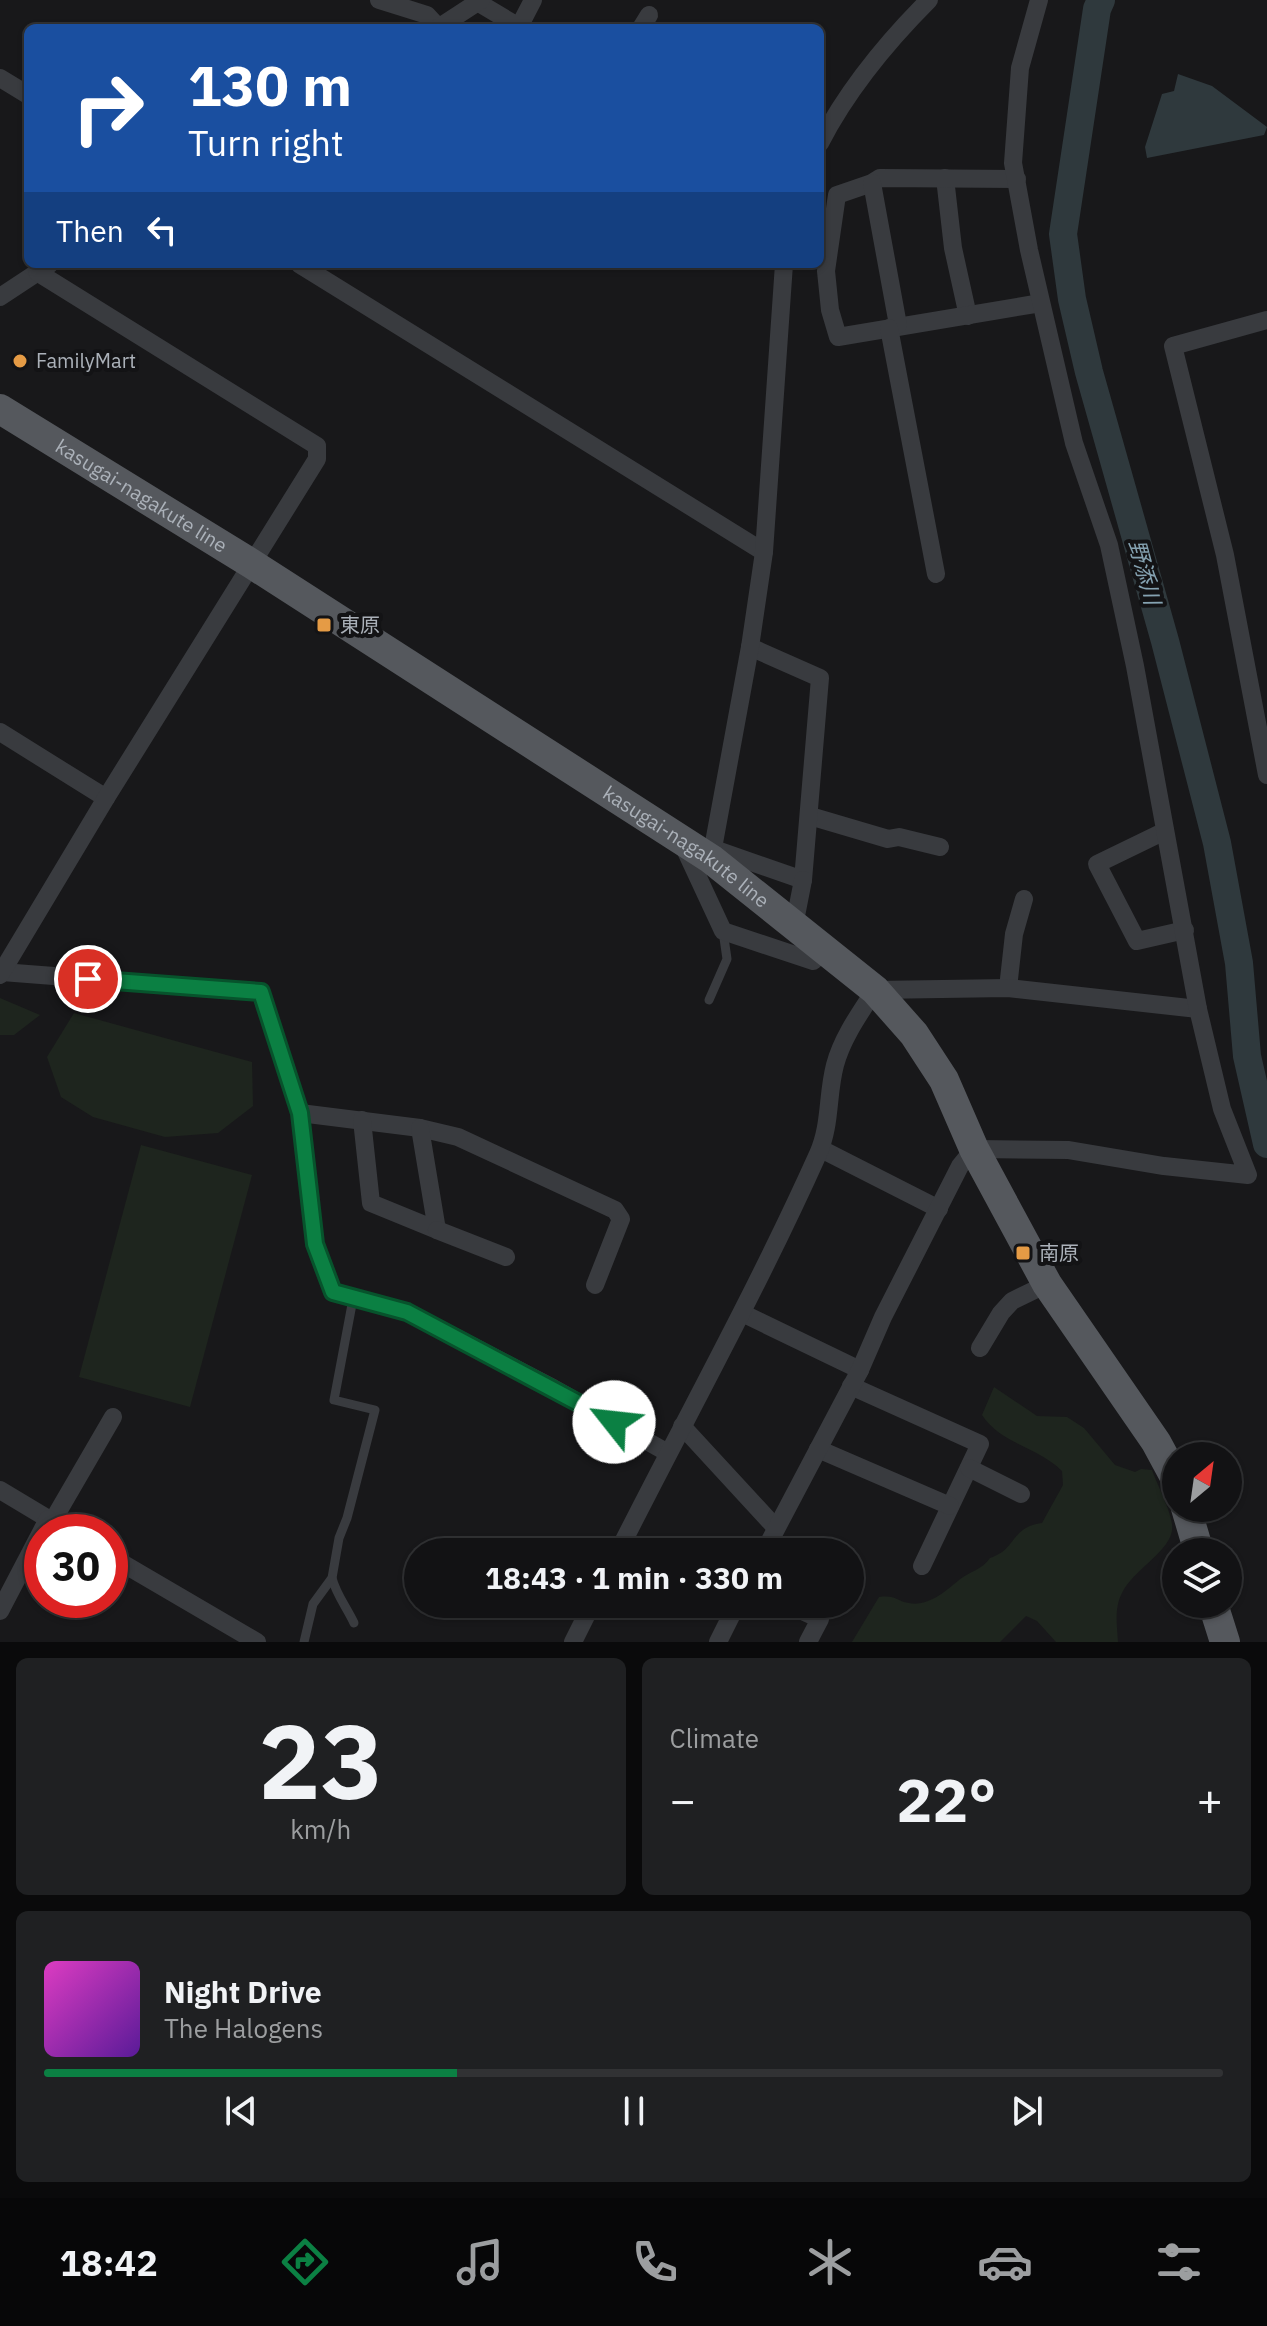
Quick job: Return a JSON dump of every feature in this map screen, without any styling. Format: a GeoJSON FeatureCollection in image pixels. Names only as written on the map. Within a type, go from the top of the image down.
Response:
{"type":"FeatureCollection","features":[{"type":"Feature","properties":{"kind":"main road","name":"kasugai-nagakute line"},"geometry":{"type":"LineString","coordinates":[[0,409],[252,564],[680,839],[712,854],[794,926],[875,990],[914,1034],[944,1080],[974,1149],[1047,1284],[1162,1453]]}},
{"type":"Feature","properties":{"kind":"main road"},"geometry":{"type":"LineString","coordinates":[[1217,1618],[1225,1642]]}},
{"type":"Feature","properties":{"kind":"street"},"geometry":{"type":"LineString","coordinates":[[379,0],[427,15],[435,24]]}},
{"type":"Feature","properties":{"kind":"street"},"geometry":{"type":"LineString","coordinates":[[521,24],[533,0]]}},
{"type":"Feature","properties":{"kind":"street"},"geometry":{"type":"LineString","coordinates":[[824,135],[870,66],[895,34],[929,0]]}},
{"type":"Feature","properties":{"kind":"street"},"geometry":{"type":"LineString","coordinates":[[771,1538],[856,1378],[883,1317],[960,1166],[974,1149],[1069,1150],[1164,1166],[1248,1175],[1222,1109],[1198,1009],[1135,666],[1109,545],[1074,443],[1041,303],[1013,163],[1020,68],[1039,0]]}},
{"type":"Feature","properties":{"kind":"street"},"geometry":{"type":"LineString","coordinates":[[444,24],[480,2],[514,24]]}},
{"type":"Feature","properties":{"kind":"street"},"geometry":{"type":"LineString","coordinates":[[0,78],[24,93]]}},
{"type":"Feature","properties":{"kind":"street"},"geometry":{"type":"LineString","coordinates":[[1017,179],[880,178],[837,195],[826,271],[830,310],[838,337],[1041,303]]}},
{"type":"Feature","properties":{"kind":"street"},"geometry":{"type":"LineString","coordinates":[[945,178],[953,248],[968,316]]}},
{"type":"Feature","properties":{"kind":"street"},"geometry":{"type":"LineString","coordinates":[[872,183],[936,574]]}},
{"type":"Feature","properties":{"kind":"street"},"geometry":{"type":"LineString","coordinates":[[0,297],[44,268],[317,446],[317,459],[106,798],[1,974],[261,992],[300,1113],[315,1244],[333,1292],[407,1312],[553,1388],[668,1453]]}},
{"type":"Feature","properties":{"kind":"street"},"geometry":{"type":"LineString","coordinates":[[305,268],[764,552]]}},
{"type":"Feature","properties":{"kind":"street"},"geometry":{"type":"LineString","coordinates":[[781,268],[764,552],[712,854],[803,880]]}},
{"type":"Feature","properties":{"kind":"street"},"geometry":{"type":"LineString","coordinates":[[1267,320],[1173,346],[1225,555],[1267,775]]}},
{"type":"Feature","properties":{"kind":"street"},"geometry":{"type":"LineString","coordinates":[[750,647],[820,678],[810,816],[794,926]]}},
{"type":"Feature","properties":{"kind":"street"},"geometry":{"type":"LineString","coordinates":[[0,732],[106,798]]}},
{"type":"Feature","properties":{"kind":"street"},"geometry":{"type":"LineString","coordinates":[[810,816],[888,839],[899,837],[940,847]]}},
{"type":"Feature","properties":{"kind":"street"},"geometry":{"type":"LineString","coordinates":[[1165,831],[1097,864],[1137,941],[1185,930]]}},
{"type":"Feature","properties":{"kind":"street"},"geometry":{"type":"LineString","coordinates":[[680,839],[723,931],[813,961],[825,950]]}},
{"type":"Feature","properties":{"kind":"street"},"geometry":{"type":"LineString","coordinates":[[1008,988],[1014,934],[1024,899]]}},
{"type":"Feature","properties":{"kind":"street"},"geometry":{"type":"LineString","coordinates":[[625,1538],[771,1256],[821,1149],[829,1118],[835,1065],[850,1030],[875,990],[1008,988],[1198,1009]]}},
{"type":"Feature","properties":{"kind":"street"},"geometry":{"type":"LineString","coordinates":[[300,1113],[420,1128],[458,1137],[615,1210],[621,1219],[595,1285]]}},
{"type":"Feature","properties":{"kind":"street"},"geometry":{"type":"LineString","coordinates":[[362,1120],[371,1203],[506,1257]]}},
{"type":"Feature","properties":{"kind":"street"},"geometry":{"type":"LineString","coordinates":[[420,1128],[437,1230]]}},
{"type":"Feature","properties":{"kind":"street"},"geometry":{"type":"LineString","coordinates":[[821,1149],[939,1209]]}},
{"type":"Feature","properties":{"kind":"street"},"geometry":{"type":"LineString","coordinates":[[980,1348],[1012,1301],[1047,1284]]}},
{"type":"Feature","properties":{"kind":"street"},"geometry":{"type":"LineString","coordinates":[[742,1313],[980,1444],[922,1566]]}},
{"type":"Feature","properties":{"kind":"street"},"geometry":{"type":"LineString","coordinates":[[54,1514],[113,1417]]}},
{"type":"Feature","properties":{"kind":"street"},"geometry":{"type":"LineString","coordinates":[[682,1426],[776,1528]]}},
{"type":"Feature","properties":{"kind":"street"},"geometry":{"type":"LineString","coordinates":[[818,1449],[950,1506]]}},
{"type":"Feature","properties":{"kind":"street"},"geometry":{"type":"LineString","coordinates":[[969,1468],[1021,1494]]}},
{"type":"Feature","properties":{"kind":"street"},"geometry":{"type":"LineString","coordinates":[[0,1490],[40,1514]]}},
{"type":"Feature","properties":{"kind":"street"},"geometry":{"type":"LineString","coordinates":[[0,1611],[24,1567]]}},
{"type":"Feature","properties":{"kind":"street"},"geometry":{"type":"LineString","coordinates":[[128,1567],[252,1641]]}},
{"type":"Feature","properties":{"kind":"street"},"geometry":{"type":"LineString","coordinates":[[573,1642],[585,1618]]}},
{"type":"Feature","properties":{"kind":"street"},"geometry":{"type":"LineString","coordinates":[[718,1642],[730,1618]]}},
{"type":"Feature","properties":{"kind":"street"},"geometry":{"type":"LineString","coordinates":[[808,1642],[820,1619],[818,1618]]}},
{"type":"Feature","properties":{"kind":"lane"},"geometry":{"type":"LineString","coordinates":[[709,1000],[727,959],[723,931]]}},
{"type":"Feature","properties":{"kind":"lane"},"geometry":{"type":"LineString","coordinates":[[353,1299],[334,1400],[375,1410],[339,1538],[332,1578],[334,1588],[354,1623]]}},
{"type":"Feature","properties":{"kind":"lane"},"geometry":{"type":"LineString","coordinates":[[304,1642],[313,1604],[332,1578]]}},
{"type":"Feature","properties":{"kind":"shaded area"},"geometry":{"type":"Polygon","coordinates":[[[1178,74],[1212,86],[1267,127],[1264,135],[1147,158],[1145,147],[1162,94],[1174,91],[1178,74]]]}},
{"type":"Feature","properties":{"kind":"shaded area"},"geometry":{"type":"Polygon","coordinates":[[[0,998],[40,1015],[14,1035],[0,1035],[0,998]]]}},
{"type":"Feature","properties":{"kind":"shaded area"},"geometry":{"type":"Polygon","coordinates":[[[74,1013],[252,1062],[253,1106],[218,1133],[165,1137],[93,1117],[61,1097],[47,1057],[74,1013]]]}},
{"type":"Feature","properties":{"kind":"shaded area"},"geometry":{"type":"Polygon","coordinates":[[[141,1145],[252,1175],[190,1407],[79,1377],[141,1145]]]}},
{"type":"Feature","properties":{"kind":"shaded area"},"geometry":{"type":"Polygon","coordinates":[[[994,1387],[1037,1416],[1067,1417],[1084,1428],[1115,1465],[1135,1472],[1152,1470],[1162,1495],[1162,1522],[1171,1522],[1171,1533],[1169,1538],[1162,1538],[1162,1549],[1127,1584],[1119,1599],[1118,1642],[1056,1642],[1037,1621],[1026,1616],[1000,1642],[852,1642],[879,1597],[916,1604],[930,1600],[1005,1550],[1024,1529],[1042,1523],[1063,1485],[1062,1471],[1042,1456],[999,1433],[982,1415],[994,1387]]]}},
{"type":"Feature","properties":{"kind":"waterway","name":"野添川"},"geometry":{"type":"LineString","coordinates":[[1101,0],[1097,9],[1063,234],[1072,299],[1217,843],[1239,963],[1247,1056],[1267,1144]]}},
{"type":"Feature","properties":{"kind":"place","name":"FamilyMart"},"geometry":{"type":"Point","coordinates":[20,361]}},
{"type":"Feature","properties":{"kind":"place","name":"東原"},"geometry":{"type":"Point","coordinates":[324,625]}},
{"type":"Feature","properties":{"kind":"place","name":"南原"},"geometry":{"type":"Point","coordinates":[1023,1253]}},
{"type":"Feature","properties":{"kind":"route"},"geometry":{"type":"LineString","coordinates":[[88,979],[261,992],[300,1113],[315,1244],[333,1292],[407,1312],[614,1422]]}}]}
